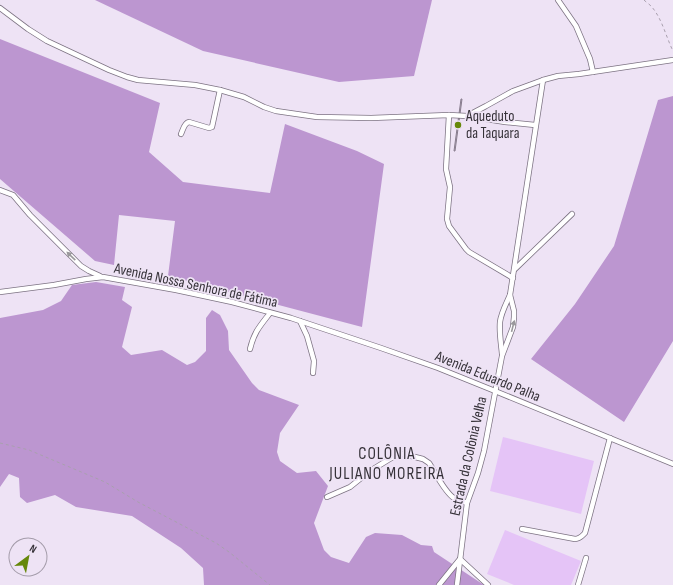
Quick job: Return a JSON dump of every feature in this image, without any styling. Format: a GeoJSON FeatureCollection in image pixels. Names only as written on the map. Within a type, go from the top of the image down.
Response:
{"type":"FeatureCollection","features":[{"type":"Feature","properties":{"kind":"street"},"geometry":{"type":"LineString","coordinates":[[558,0],[576,26],[590,59],[593,72]]}},
{"type":"Feature","properties":{"kind":"street"},"geometry":{"type":"LineString","coordinates":[[0,8],[47,41],[109,70],[138,80],[195,85],[220,90],[244,97],[276,112],[317,117],[371,118],[456,115],[535,125]]}},
{"type":"Feature","properties":{"kind":"street"},"geometry":{"type":"LineString","coordinates":[[467,116],[513,91],[542,80],[558,76],[673,60]]}},
{"type":"Feature","properties":{"kind":"street","name":"Estrada da Colônia Velha"},"geometry":{"type":"LineString","coordinates":[[502,356],[500,322],[510,295],[513,278],[542,80]]}},
{"type":"Feature","properties":{"kind":"street"},"geometry":{"type":"LineString","coordinates":[[181,134],[187,122],[209,128],[212,127],[220,90]]}},
{"type":"Feature","properties":{"kind":"street"},"geometry":{"type":"LineString","coordinates":[[449,115],[446,168],[450,187],[448,222],[469,252],[513,278]]}},
{"type":"Feature","properties":{"kind":"street"},"geometry":{"type":"LineString","coordinates":[[0,190],[13,195],[30,215],[81,266],[104,277]]}},
{"type":"Feature","properties":{"kind":"street"},"geometry":{"type":"LineString","coordinates":[[514,269],[572,214]]}},
{"type":"Feature","properties":{"kind":"street","name":"Avenida Nossa Senhora de Fátima"},"geometry":{"type":"LineString","coordinates":[[0,292],[54,285],[86,278],[104,277],[232,302],[291,318]]}},
{"type":"Feature","properties":{"kind":"street","name":"Estrada da Colônia Velha"},"geometry":{"type":"LineString","coordinates":[[457,585],[467,503],[484,451],[502,356],[513,327],[514,311],[510,295]]}},
{"type":"Feature","properties":{"kind":"street"},"geometry":{"type":"LineString","coordinates":[[250,349],[258,327],[270,313]]}},
{"type":"Feature","properties":{"kind":"street","name":"Avenida Eduardo Palha"},"geometry":{"type":"LineString","coordinates":[[291,318],[438,368],[673,464]]}},
{"type":"Feature","properties":{"kind":"street"},"geometry":{"type":"LineString","coordinates":[[300,321],[314,361],[313,373]]}},
{"type":"Feature","properties":{"kind":"street"},"geometry":{"type":"LineString","coordinates":[[522,529],[575,539],[582,537],[585,532],[610,438]]}},
{"type":"Feature","properties":{"kind":"street"},"geometry":{"type":"LineString","coordinates":[[327,497],[350,487],[370,471],[388,460],[397,455],[404,454],[427,461],[451,496],[467,503]]}},
{"type":"Feature","properties":{"kind":"street"},"geometry":{"type":"LineString","coordinates":[[578,585],[586,558]]}},
{"type":"Feature","properties":{"kind":"street"},"geometry":{"type":"LineString","coordinates":[[439,585],[460,559],[488,585]]}},
{"type":"Feature","properties":{"kind":"path"},"geometry":{"type":"LineString","coordinates":[[644,0],[652,7],[673,50]]}},
{"type":"Feature","properties":{"kind":"path"},"geometry":{"type":"LineString","coordinates":[[0,443],[29,450],[105,482],[138,502],[216,543],[270,585]]}},
{"type":"Feature","properties":{"kind":"shaded area"},"geometry":{"type":"Polygon","coordinates":[[[95,0],[432,0],[414,76],[339,82],[203,51],[95,0]]]}},
{"type":"Feature","properties":{"kind":"shaded area"},"geometry":{"type":"Polygon","coordinates":[[[0,39],[160,103],[149,152],[183,182],[270,193],[285,124],[357,151],[384,164],[362,327],[168,276],[175,221],[119,215],[114,265],[95,261],[0,179],[0,39]]]}},
{"type":"Feature","properties":{"kind":"shaded area"},"geometry":{"type":"Polygon","coordinates":[[[673,96],[673,341],[624,422],[531,359],[575,304],[614,246],[658,100],[673,96]]]}},
{"type":"Feature","properties":{"kind":"shaded area"},"geometry":{"type":"Polygon","coordinates":[[[96,282],[125,287],[122,300],[132,307],[122,347],[131,355],[162,350],[187,365],[195,362],[206,351],[206,318],[212,310],[220,315],[228,331],[229,350],[252,383],[259,390],[299,405],[280,433],[277,452],[280,461],[297,473],[316,471],[328,486],[314,523],[324,550],[331,557],[349,563],[366,537],[375,533],[402,535],[421,545],[432,546],[434,552],[484,585],[204,585],[203,568],[181,548],[132,516],[76,507],[55,495],[27,503],[20,497],[19,478],[9,474],[0,487],[0,318],[43,310],[61,301],[72,285],[96,282]]]}},
{"type":"Feature","properties":{"kind":"shaded area"},"geometry":{"type":"Polygon","coordinates":[[[503,437],[594,461],[581,514],[490,491],[503,437]]]}},
{"type":"Feature","properties":{"kind":"shaded area"},"geometry":{"type":"Polygon","coordinates":[[[505,530],[581,561],[571,585],[514,585],[487,574],[505,530]]]}},
{"type":"Feature","properties":{"kind":"building","name":"Aqueduto da Taquara"},"geometry":{"type":"Polygon","coordinates":[[[461,99],[462,99],[454,151],[461,99]]]}},
{"type":"Feature","properties":{"kind":"place","name":"Aqueduto da Taquara"},"geometry":{"type":"Point","coordinates":[458,125]}},
{"type":"Feature","properties":{"kind":"district","name":"COLÔNIA JULIANO MOREIRA"},"geometry":{"type":"Point","coordinates":[387,463]}}]}
